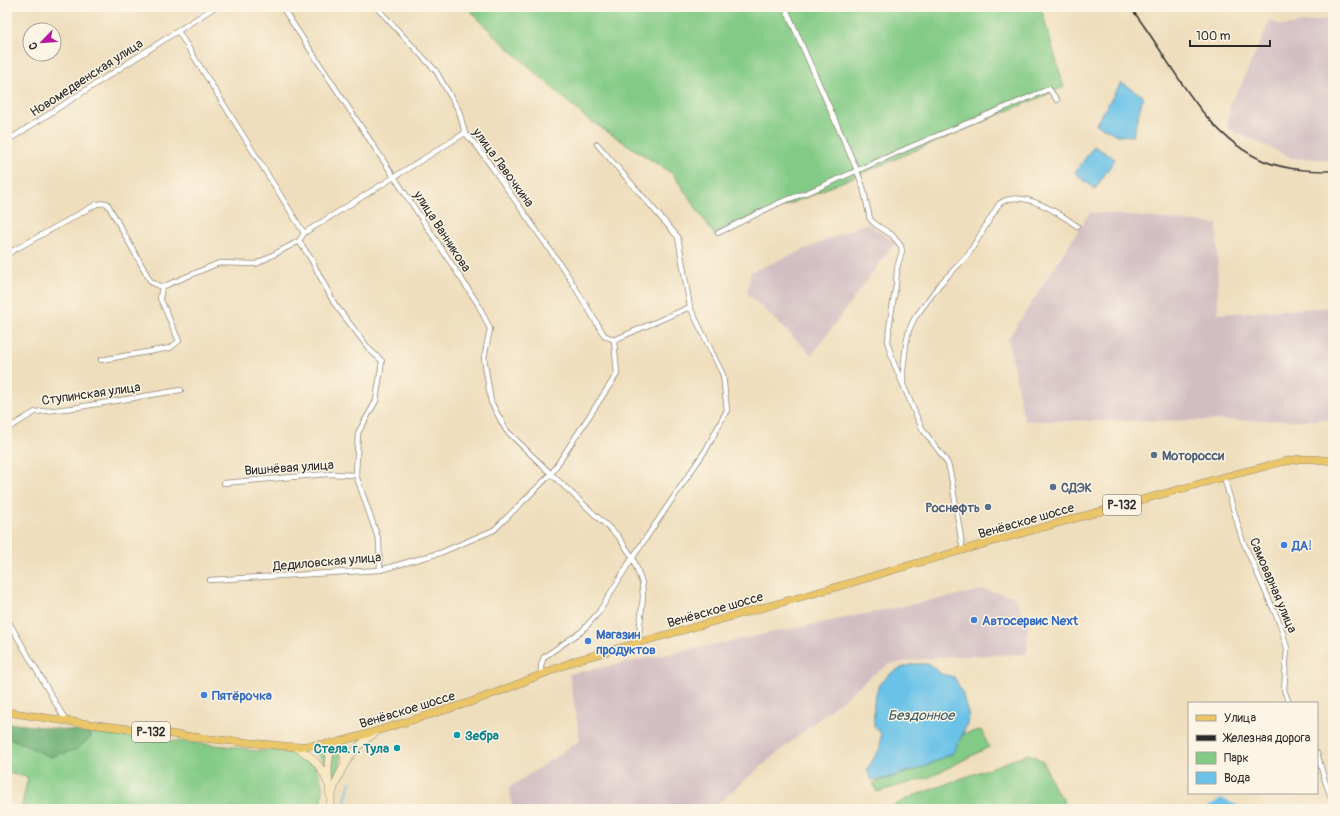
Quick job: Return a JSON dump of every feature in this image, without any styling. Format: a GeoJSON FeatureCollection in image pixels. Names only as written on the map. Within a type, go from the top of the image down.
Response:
{"type":"FeatureCollection","features":[{"type":"Feature","properties":{"kind":"main road","name":"Венёвское шоссе"},"geometry":{"type":"LineString","coordinates":[[7,712],[210,739],[295,747],[335,742],[387,728],[468,702],[503,690],[577,660],[1224,476],[1299,459],[1333,461]]}},
{"type":"Feature","properties":{"kind":"main road"},"geometry":{"type":"LineString","coordinates":[[328,809],[330,799],[345,764],[365,740],[387,728]]}},
{"type":"Feature","properties":{"kind":"main road"},"geometry":{"type":"LineString","coordinates":[[330,799],[329,753],[335,742],[341,747],[345,764]]}},
{"type":"Feature","properties":{"kind":"main road"},"geometry":{"type":"LineString","coordinates":[[295,747],[315,760],[329,786]]}},
{"type":"Feature","properties":{"kind":"street","name":"Новомедвенская улица"},"geometry":{"type":"LineString","coordinates":[[7,141],[215,7]]}},
{"type":"Feature","properties":{"kind":"street","name":"улица Ванникова"},"geometry":{"type":"LineString","coordinates":[[282,7],[478,304],[490,330],[484,358],[491,402],[506,430],[618,536],[633,558],[642,583],[643,597],[638,643]]}},
{"type":"Feature","properties":{"kind":"street","name":"улица Лавочкина"},"geometry":{"type":"LineString","coordinates":[[376,7],[436,71],[458,111],[465,133],[477,146],[562,268],[604,336],[614,340]]}},
{"type":"Feature","properties":{"kind":"street"},"geometry":{"type":"LineString","coordinates":[[786,9],[857,170],[863,187],[870,219],[892,235],[901,246],[902,251],[897,268],[888,344],[893,361],[904,384],[918,422],[948,464],[963,551]]}},
{"type":"Feature","properties":{"kind":"street"},"geometry":{"type":"LineString","coordinates":[[178,31],[304,233]]}},
{"type":"Feature","properties":{"kind":"street"},"geometry":{"type":"LineString","coordinates":[[718,233],[781,202],[1049,89],[1057,100]]}},
{"type":"Feature","properties":{"kind":"street"},"geometry":{"type":"LineString","coordinates":[[7,254],[97,204],[107,203],[151,282],[162,287],[219,263],[256,264],[299,241],[304,233],[465,133]]}},
{"type":"Feature","properties":{"kind":"street"},"geometry":{"type":"LineString","coordinates":[[541,674],[541,665],[544,657],[582,631],[599,612],[633,558],[707,448],[727,410],[723,375],[690,307],[678,237],[597,144]]}},
{"type":"Feature","properties":{"kind":"street"},"geometry":{"type":"LineString","coordinates":[[904,384],[903,371],[906,344],[909,330],[914,319],[940,284],[968,255],[999,204],[1007,199],[1015,198],[1035,203],[1053,210],[1077,226]]}},
{"type":"Feature","properties":{"kind":"street"},"geometry":{"type":"LineString","coordinates":[[299,241],[311,259],[334,303],[370,350],[382,362],[376,401],[358,433],[356,475],[379,541],[380,570]]}},
{"type":"Feature","properties":{"kind":"street"},"geometry":{"type":"LineString","coordinates":[[101,360],[170,348],[179,342],[160,298],[162,287]]}},
{"type":"Feature","properties":{"kind":"street"},"geometry":{"type":"LineString","coordinates":[[614,340],[690,307]]}},
{"type":"Feature","properties":{"kind":"street","name":"Дедиловская улица"},"geometry":{"type":"LineString","coordinates":[[210,580],[380,570],[440,553],[494,530],[551,474],[617,374],[614,340]]}},
{"type":"Feature","properties":{"kind":"street","name":"Ступинская улица"},"geometry":{"type":"LineString","coordinates":[[7,429],[35,412],[73,408],[181,390]]}},
{"type":"Feature","properties":{"kind":"street","name":"Вишнёвая улица"},"geometry":{"type":"LineString","coordinates":[[224,483],[326,474],[356,475]]}},
{"type":"Feature","properties":{"kind":"street","name":"Самоварная улица"},"geometry":{"type":"LineString","coordinates":[[1224,476],[1242,539],[1280,624],[1287,648],[1284,690],[1289,702]]}},
{"type":"Feature","properties":{"kind":"street"},"geometry":{"type":"LineString","coordinates":[[7,619],[66,721]]}},
{"type":"Feature","properties":{"kind":"street"},"geometry":{"type":"LineString","coordinates":[[1318,757],[1333,803]]}},
{"type":"Feature","properties":{"kind":"shaded area"},"geometry":{"type":"Polygon","coordinates":[[[1333,18],[1333,160],[1292,158],[1227,128],[1230,103],[1240,87],[1270,21],[1284,26],[1333,18]]]}},
{"type":"Feature","properties":{"kind":"shaded area"},"geometry":{"type":"Polygon","coordinates":[[[1090,212],[1217,224],[1218,314],[1333,307],[1333,420],[1024,421],[1008,339],[1090,212]]]}},
{"type":"Feature","properties":{"kind":"shaded area"},"geometry":{"type":"Polygon","coordinates":[[[867,223],[895,242],[812,355],[747,293],[751,272],[867,223]]]}},
{"type":"Feature","properties":{"kind":"shaded area"},"geometry":{"type":"Polygon","coordinates":[[[983,590],[1013,596],[1028,621],[1027,654],[937,657],[890,664],[871,676],[711,809],[513,809],[509,788],[580,740],[569,674],[983,590]]]}},
{"type":"Feature","properties":{"kind":"green space"},"geometry":{"type":"Polygon","coordinates":[[[467,7],[1039,7],[1041,8],[1064,87],[715,236],[673,174],[586,118],[495,36],[467,7]]]}},
{"type":"Feature","properties":{"kind":"green space"},"geometry":{"type":"Polygon","coordinates":[[[7,723],[84,732],[92,736],[77,749],[50,757],[15,740],[7,739],[7,723]]]}},
{"type":"Feature","properties":{"kind":"green space"},"geometry":{"type":"Polygon","coordinates":[[[981,730],[989,747],[930,777],[877,792],[873,783],[921,768],[953,753],[963,734],[981,730]]]}},
{"type":"Feature","properties":{"kind":"green space"},"geometry":{"type":"Polygon","coordinates":[[[84,732],[235,747],[257,751],[291,750],[307,757],[314,765],[320,776],[323,790],[321,809],[21,809],[28,777],[7,773],[7,739],[15,740],[92,736],[84,732]]]}},
{"type":"Feature","properties":{"kind":"green space"},"geometry":{"type":"Polygon","coordinates":[[[322,747],[327,748],[325,764],[312,750],[322,747]]]}},
{"type":"Feature","properties":{"kind":"green space"},"geometry":{"type":"Polygon","coordinates":[[[336,747],[339,751],[341,760],[339,769],[332,781],[333,759],[336,747]]]}},
{"type":"Feature","properties":{"kind":"green space"},"geometry":{"type":"Polygon","coordinates":[[[1029,754],[1043,761],[1054,788],[1063,799],[1063,809],[887,809],[913,796],[1029,754]]]}},
{"type":"Feature","properties":{"kind":"water"},"geometry":{"type":"Polygon","coordinates":[[[1121,83],[1143,96],[1133,136],[1117,135],[1096,124],[1121,83]]]}},
{"type":"Feature","properties":{"kind":"water"},"geometry":{"type":"Polygon","coordinates":[[[1094,146],[1115,159],[1095,189],[1075,173],[1094,146]]]}},
{"type":"Feature","properties":{"kind":"water","name":"Бездонное"},"geometry":{"type":"Polygon","coordinates":[[[915,664],[929,664],[941,674],[954,677],[962,692],[969,717],[963,734],[953,753],[921,768],[884,779],[872,780],[867,770],[880,748],[881,734],[874,726],[874,704],[877,691],[880,684],[889,675],[901,668],[915,664]]]}},
{"type":"Feature","properties":{"kind":"waterway"},"geometry":{"type":"LineString","coordinates":[[343,809],[350,782]]}},
{"type":"Feature","properties":{"kind":"waterway"},"geometry":{"type":"LineString","coordinates":[[1213,809],[1222,804],[1234,809]]}},
{"type":"Feature","properties":{"kind":"railway"},"geometry":{"type":"LineString","coordinates":[[1130,7],[1145,27],[1188,93],[1204,114],[1222,133],[1242,149],[1272,164],[1289,168],[1333,171]]}},
{"type":"Feature","properties":{"kind":"place","name":"Моторосси"},"geometry":{"type":"Point","coordinates":[1154,455]}},
{"type":"Feature","properties":{"kind":"place","name":"СДЭК"},"geometry":{"type":"Point","coordinates":[1053,487]}},
{"type":"Feature","properties":{"kind":"place","name":"Роснефть"},"geometry":{"type":"Point","coordinates":[988,507]}},
{"type":"Feature","properties":{"kind":"place","name":"ДА!"},"geometry":{"type":"Point","coordinates":[1284,545]}},
{"type":"Feature","properties":{"kind":"place","name":"Автосервис Next"},"geometry":{"type":"Point","coordinates":[974,620]}},
{"type":"Feature","properties":{"kind":"place","name":"Магазин продуктов"},"geometry":{"type":"Point","coordinates":[588,641]}},
{"type":"Feature","properties":{"kind":"place","name":"Пятёрочка"},"geometry":{"type":"Point","coordinates":[204,695]}},
{"type":"Feature","properties":{"kind":"place","name":"Зебра"},"geometry":{"type":"Point","coordinates":[457,735]}},
{"type":"Feature","properties":{"kind":"place","name":"Стела. г. Тула"},"geometry":{"type":"Point","coordinates":[397,748]}}]}
